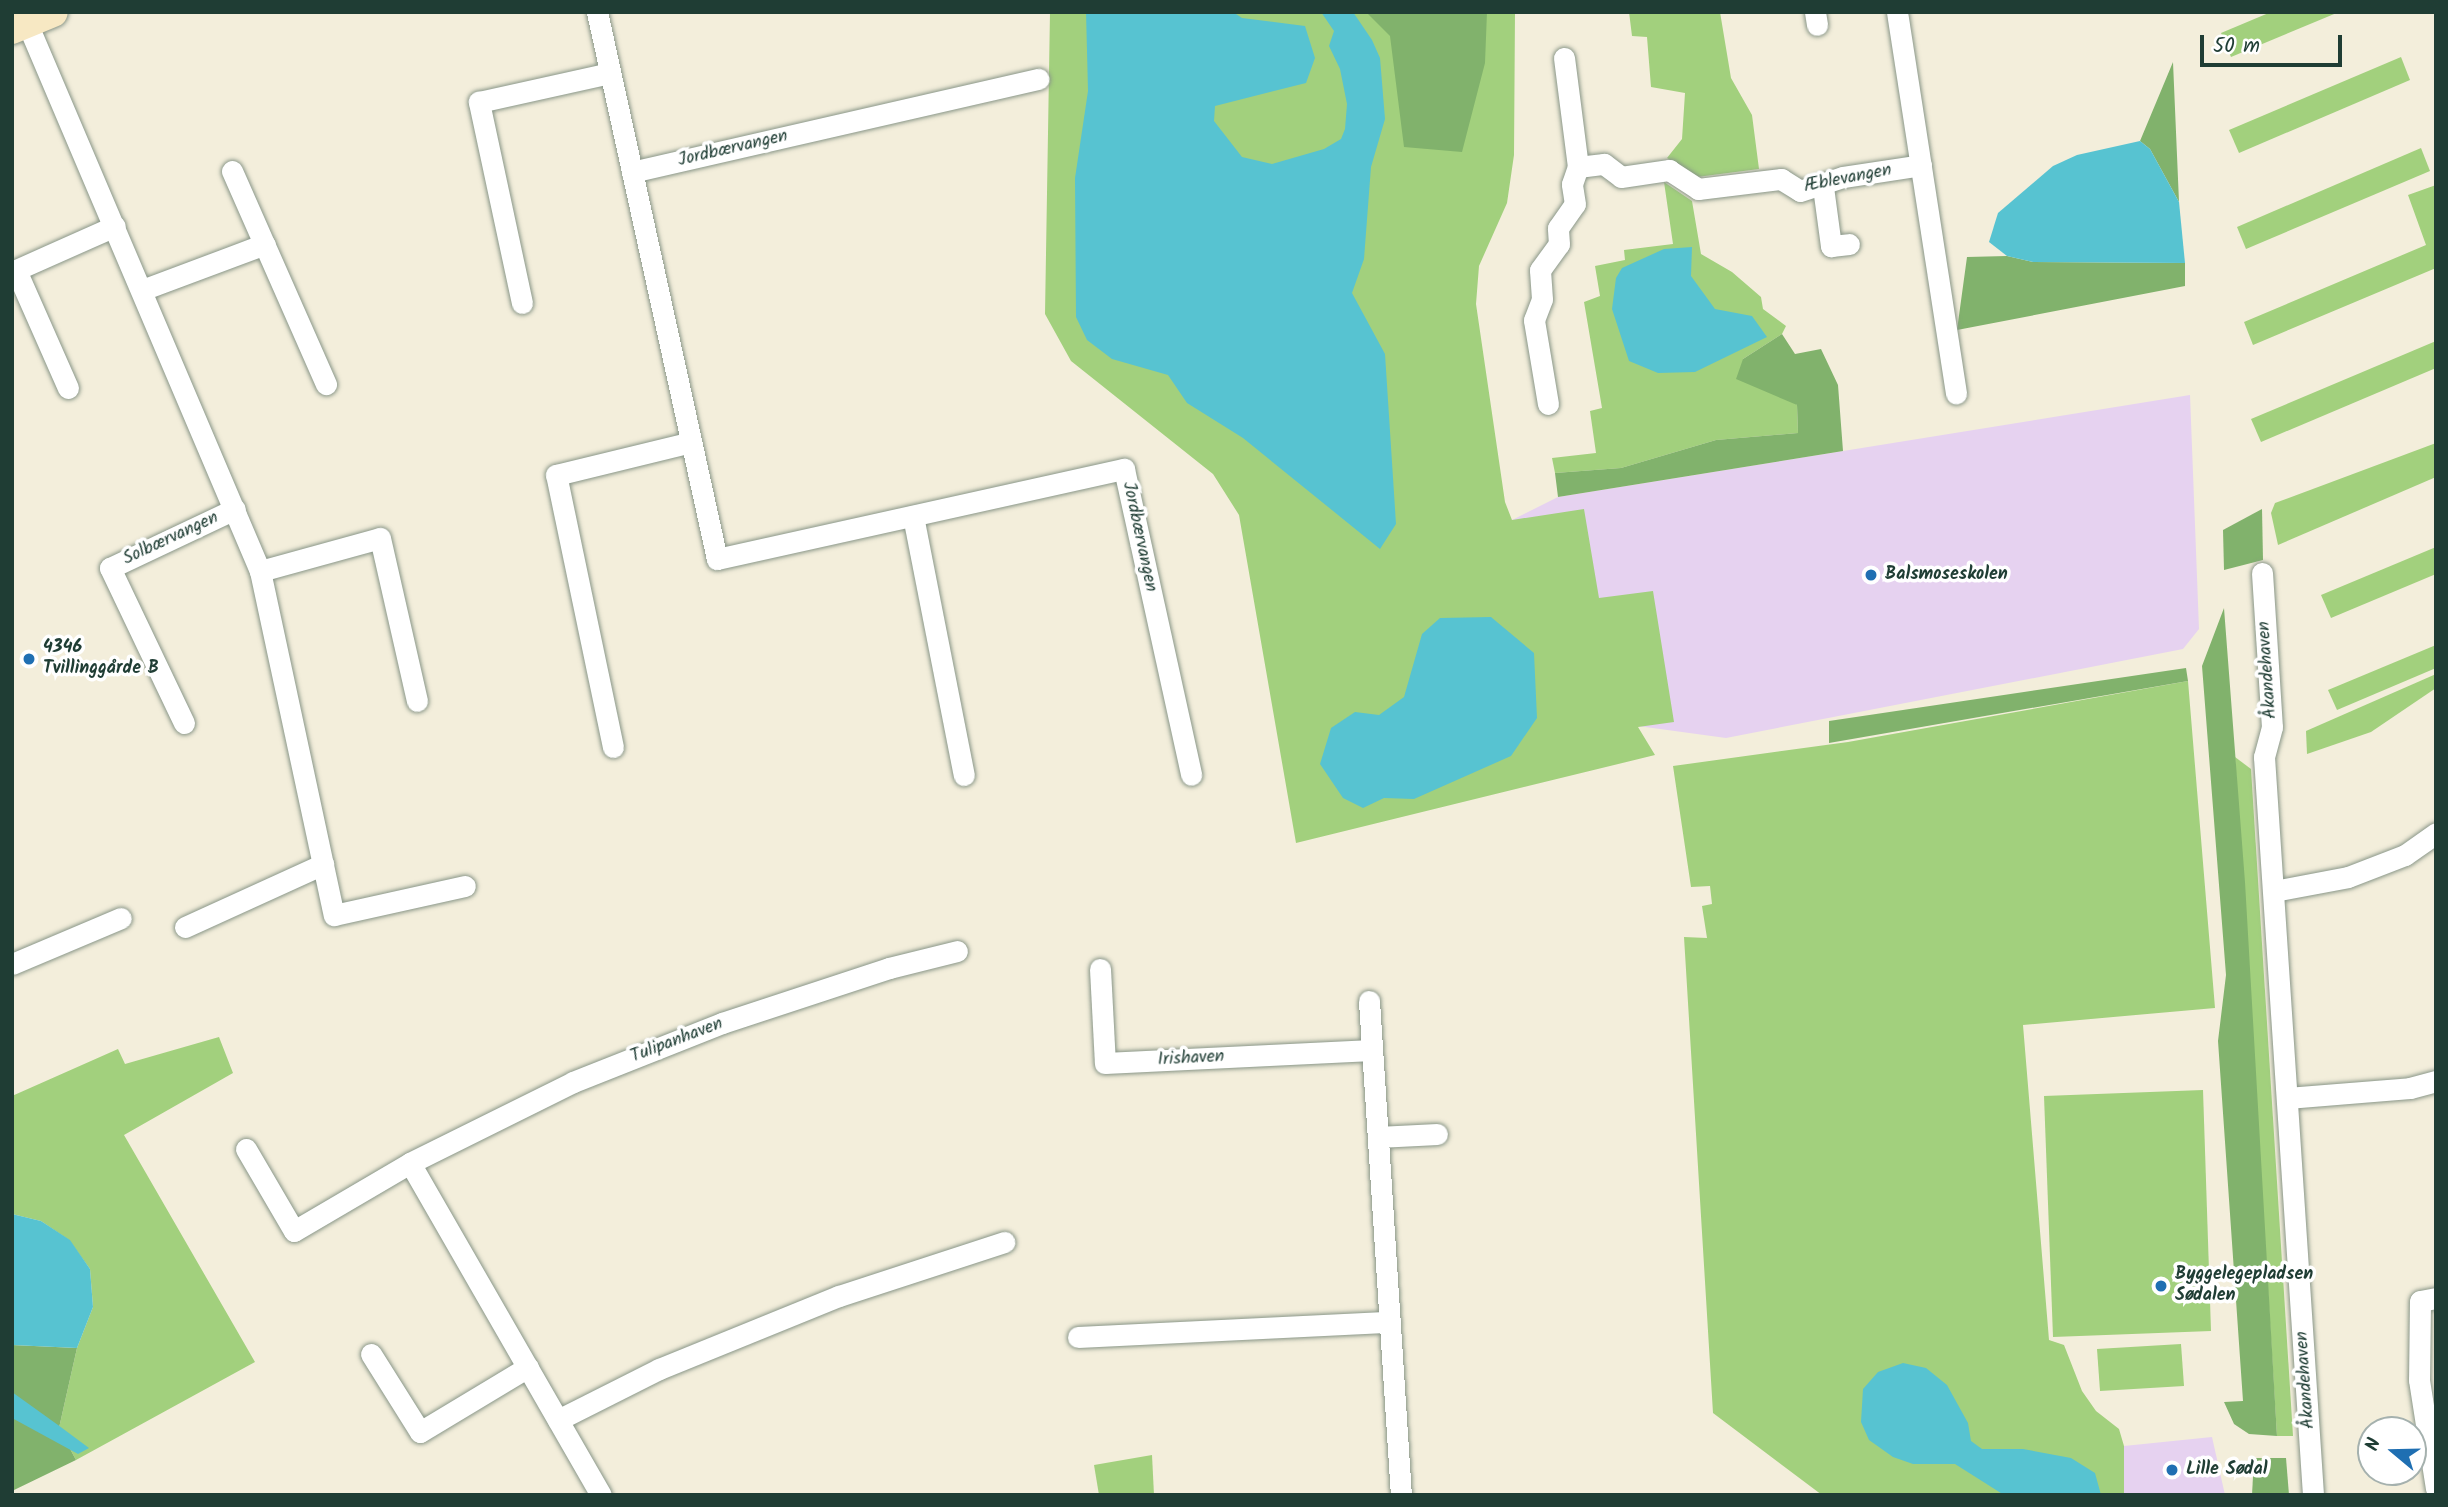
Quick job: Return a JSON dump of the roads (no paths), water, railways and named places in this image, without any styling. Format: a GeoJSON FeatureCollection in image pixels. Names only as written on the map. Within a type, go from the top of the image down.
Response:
{"type":"FeatureCollection","features":[{"type":"Feature","properties":{"kind":"street","name":"Jordbærvangen"},"geometry":{"type":"LineString","coordinates":[[597,12],[717,559],[1124,469],[1191,775]]}},
{"type":"Feature","properties":{"kind":"street"},"geometry":{"type":"LineString","coordinates":[[1897,12],[1956,393]]}},
{"type":"Feature","properties":{"kind":"street","name":"Solbærvangen"},"geometry":{"type":"LineString","coordinates":[[31,22],[260,570],[334,915],[465,886]]}},
{"type":"Feature","properties":{"kind":"street"},"geometry":{"type":"LineString","coordinates":[[1548,404],[1534,320],[1542,299],[1540,270],[1559,244],[1558,228],[1575,204],[1572,184],[1578,167],[1564,58]]}},
{"type":"Feature","properties":{"kind":"street"},"geometry":{"type":"LineString","coordinates":[[522,303],[479,102],[610,74]]}},
{"type":"Feature","properties":{"kind":"street","name":"Jordbærvangen"},"geometry":{"type":"LineString","coordinates":[[632,172],[1039,79]]}},
{"type":"Feature","properties":{"kind":"street","name":"Æblevangen"},"geometry":{"type":"LineString","coordinates":[[1578,167],[1604,164],[1621,177],[1669,170],[1698,189],[1781,179],[1800,191],[1823,187],[1843,177],[1921,165]]}},
{"type":"Feature","properties":{"kind":"street"},"geometry":{"type":"LineString","coordinates":[[232,171],[326,384]]}},
{"type":"Feature","properties":{"kind":"street"},"geometry":{"type":"LineString","coordinates":[[1823,187],[1831,246],[1849,244]]}},
{"type":"Feature","properties":{"kind":"street"},"geometry":{"type":"LineString","coordinates":[[68,388],[16,270],[115,226]]}},
{"type":"Feature","properties":{"kind":"street"},"geometry":{"type":"LineString","coordinates":[[142,290],[265,244]]}},
{"type":"Feature","properties":{"kind":"street"},"geometry":{"type":"LineString","coordinates":[[613,747],[556,475],[691,442]]}},
{"type":"Feature","properties":{"kind":"street","name":"Solbærvangen"},"geometry":{"type":"LineString","coordinates":[[184,723],[110,568],[235,509]]}},
{"type":"Feature","properties":{"kind":"street"},"geometry":{"type":"LineString","coordinates":[[912,516],[964,775]]}},
{"type":"Feature","properties":{"kind":"street"},"geometry":{"type":"LineString","coordinates":[[260,570],[380,538],[416,701]]}},
{"type":"Feature","properties":{"kind":"street","name":"Åkandehaven"},"geometry":{"type":"LineString","coordinates":[[2262,573],[2272,727],[2264,757],[2313,1495]]}},
{"type":"Feature","properties":{"kind":"street"},"geometry":{"type":"LineString","coordinates":[[2274,891],[2348,877],[2405,855],[2436,833]]}},
{"type":"Feature","properties":{"kind":"street"},"geometry":{"type":"LineString","coordinates":[[185,928],[323,864]]}},
{"type":"Feature","properties":{"kind":"street"},"geometry":{"type":"LineString","coordinates":[[12,964],[121,918]]}},
{"type":"Feature","properties":{"kind":"street","name":"Tulipanhaven"},"geometry":{"type":"LineString","coordinates":[[246,1149],[294,1231],[410,1163],[573,1082],[722,1023],[889,968],[957,951]]}},
{"type":"Feature","properties":{"kind":"street","name":"Irishaven"},"geometry":{"type":"LineString","coordinates":[[1100,969],[1105,1063],[1372,1050]]}},
{"type":"Feature","properties":{"kind":"street"},"geometry":{"type":"LineString","coordinates":[[1369,1000],[1401,1495]]}},
{"type":"Feature","properties":{"kind":"street"},"geometry":{"type":"LineString","coordinates":[[2287,1098],[2410,1088],[2436,1081]]}},
{"type":"Feature","properties":{"kind":"street"},"geometry":{"type":"LineString","coordinates":[[1378,1137],[1437,1134]]}},
{"type":"Feature","properties":{"kind":"street"},"geometry":{"type":"LineString","coordinates":[[410,1163],[601,1495]]}},
{"type":"Feature","properties":{"kind":"street"},"geometry":{"type":"LineString","coordinates":[[558,1420],[659,1369],[839,1296],[1004,1242]]}},
{"type":"Feature","properties":{"kind":"street"},"geometry":{"type":"LineString","coordinates":[[2436,1298],[2420,1301],[2419,1380],[2436,1489]]}},
{"type":"Feature","properties":{"kind":"street"},"geometry":{"type":"LineString","coordinates":[[1078,1337],[1390,1322]]}},
{"type":"Feature","properties":{"kind":"street"},"geometry":{"type":"LineString","coordinates":[[371,1354],[419,1432],[527,1367]]}},
{"type":"Feature","properties":{"kind":"water"},"geometry":{"type":"Polygon","coordinates":[[[1086,12],[1233,12],[1242,18],[1305,26],[1315,58],[1306,83],[1215,106],[1214,121],[1242,157],[1272,164],[1324,149],[1341,139],[1345,129],[1347,104],[1340,69],[1329,46],[1334,31],[1321,12],[1353,12],[1372,40],[1380,58],[1385,119],[1371,167],[1364,259],[1352,293],[1385,354],[1396,524],[1380,549],[1243,438],[1187,403],[1168,375],[1112,359],[1087,340],[1076,317],[1075,178],[1088,91],[1086,12]]]}},
{"type":"Feature","properties":{"kind":"water"},"geometry":{"type":"Polygon","coordinates":[[[2140,141],[2150,149],[2179,202],[2185,263],[2033,262],[2007,256],[1989,242],[1998,213],[2053,166],[2077,155],[2140,141]]]}},
{"type":"Feature","properties":{"kind":"water"},"geometry":{"type":"Polygon","coordinates":[[[1692,247],[1691,276],[1715,309],[1752,316],[1767,337],[1695,372],[1658,373],[1629,361],[1612,309],[1616,278],[1622,268],[1664,249],[1692,247]]]}},
{"type":"Feature","properties":{"kind":"water"},"geometry":{"type":"Polygon","coordinates":[[[1491,617],[1534,653],[1537,718],[1511,756],[1414,799],[1384,798],[1363,808],[1343,798],[1320,764],[1331,728],[1355,712],[1379,715],[1404,697],[1422,634],[1440,618],[1491,617]]]}},
{"type":"Feature","properties":{"kind":"water"},"geometry":{"type":"Polygon","coordinates":[[[12,1214],[41,1221],[70,1240],[90,1269],[93,1307],[77,1348],[12,1345],[12,1214]]]}},
{"type":"Feature","properties":{"kind":"water"},"geometry":{"type":"Polygon","coordinates":[[[1903,1363],[1926,1368],[1947,1385],[1968,1423],[1971,1441],[1982,1449],[2023,1449],[2071,1458],[2095,1473],[2101,1495],[2004,1495],[1955,1464],[1913,1464],[1893,1457],[1869,1440],[1861,1422],[1863,1389],[1878,1372],[1903,1363]]]}},
{"type":"Feature","properties":{"kind":"water"},"geometry":{"type":"Polygon","coordinates":[[[12,1392],[89,1448],[78,1454],[12,1418],[12,1392]]]}},
{"type":"Feature","properties":{"kind":"place","name":"Balsmoseskolen"},"geometry":{"type":"Point","coordinates":[1871,575]}},
{"type":"Feature","properties":{"kind":"place","name":"4346 Tvillinggårde B"},"geometry":{"type":"Point","coordinates":[29,659]}},
{"type":"Feature","properties":{"kind":"place","name":"Byggelegepladsen Sødalen"},"geometry":{"type":"Point","coordinates":[2161,1286]}},
{"type":"Feature","properties":{"kind":"place","name":"Lille Sødal"},"geometry":{"type":"Point","coordinates":[2172,1470]}}]}
